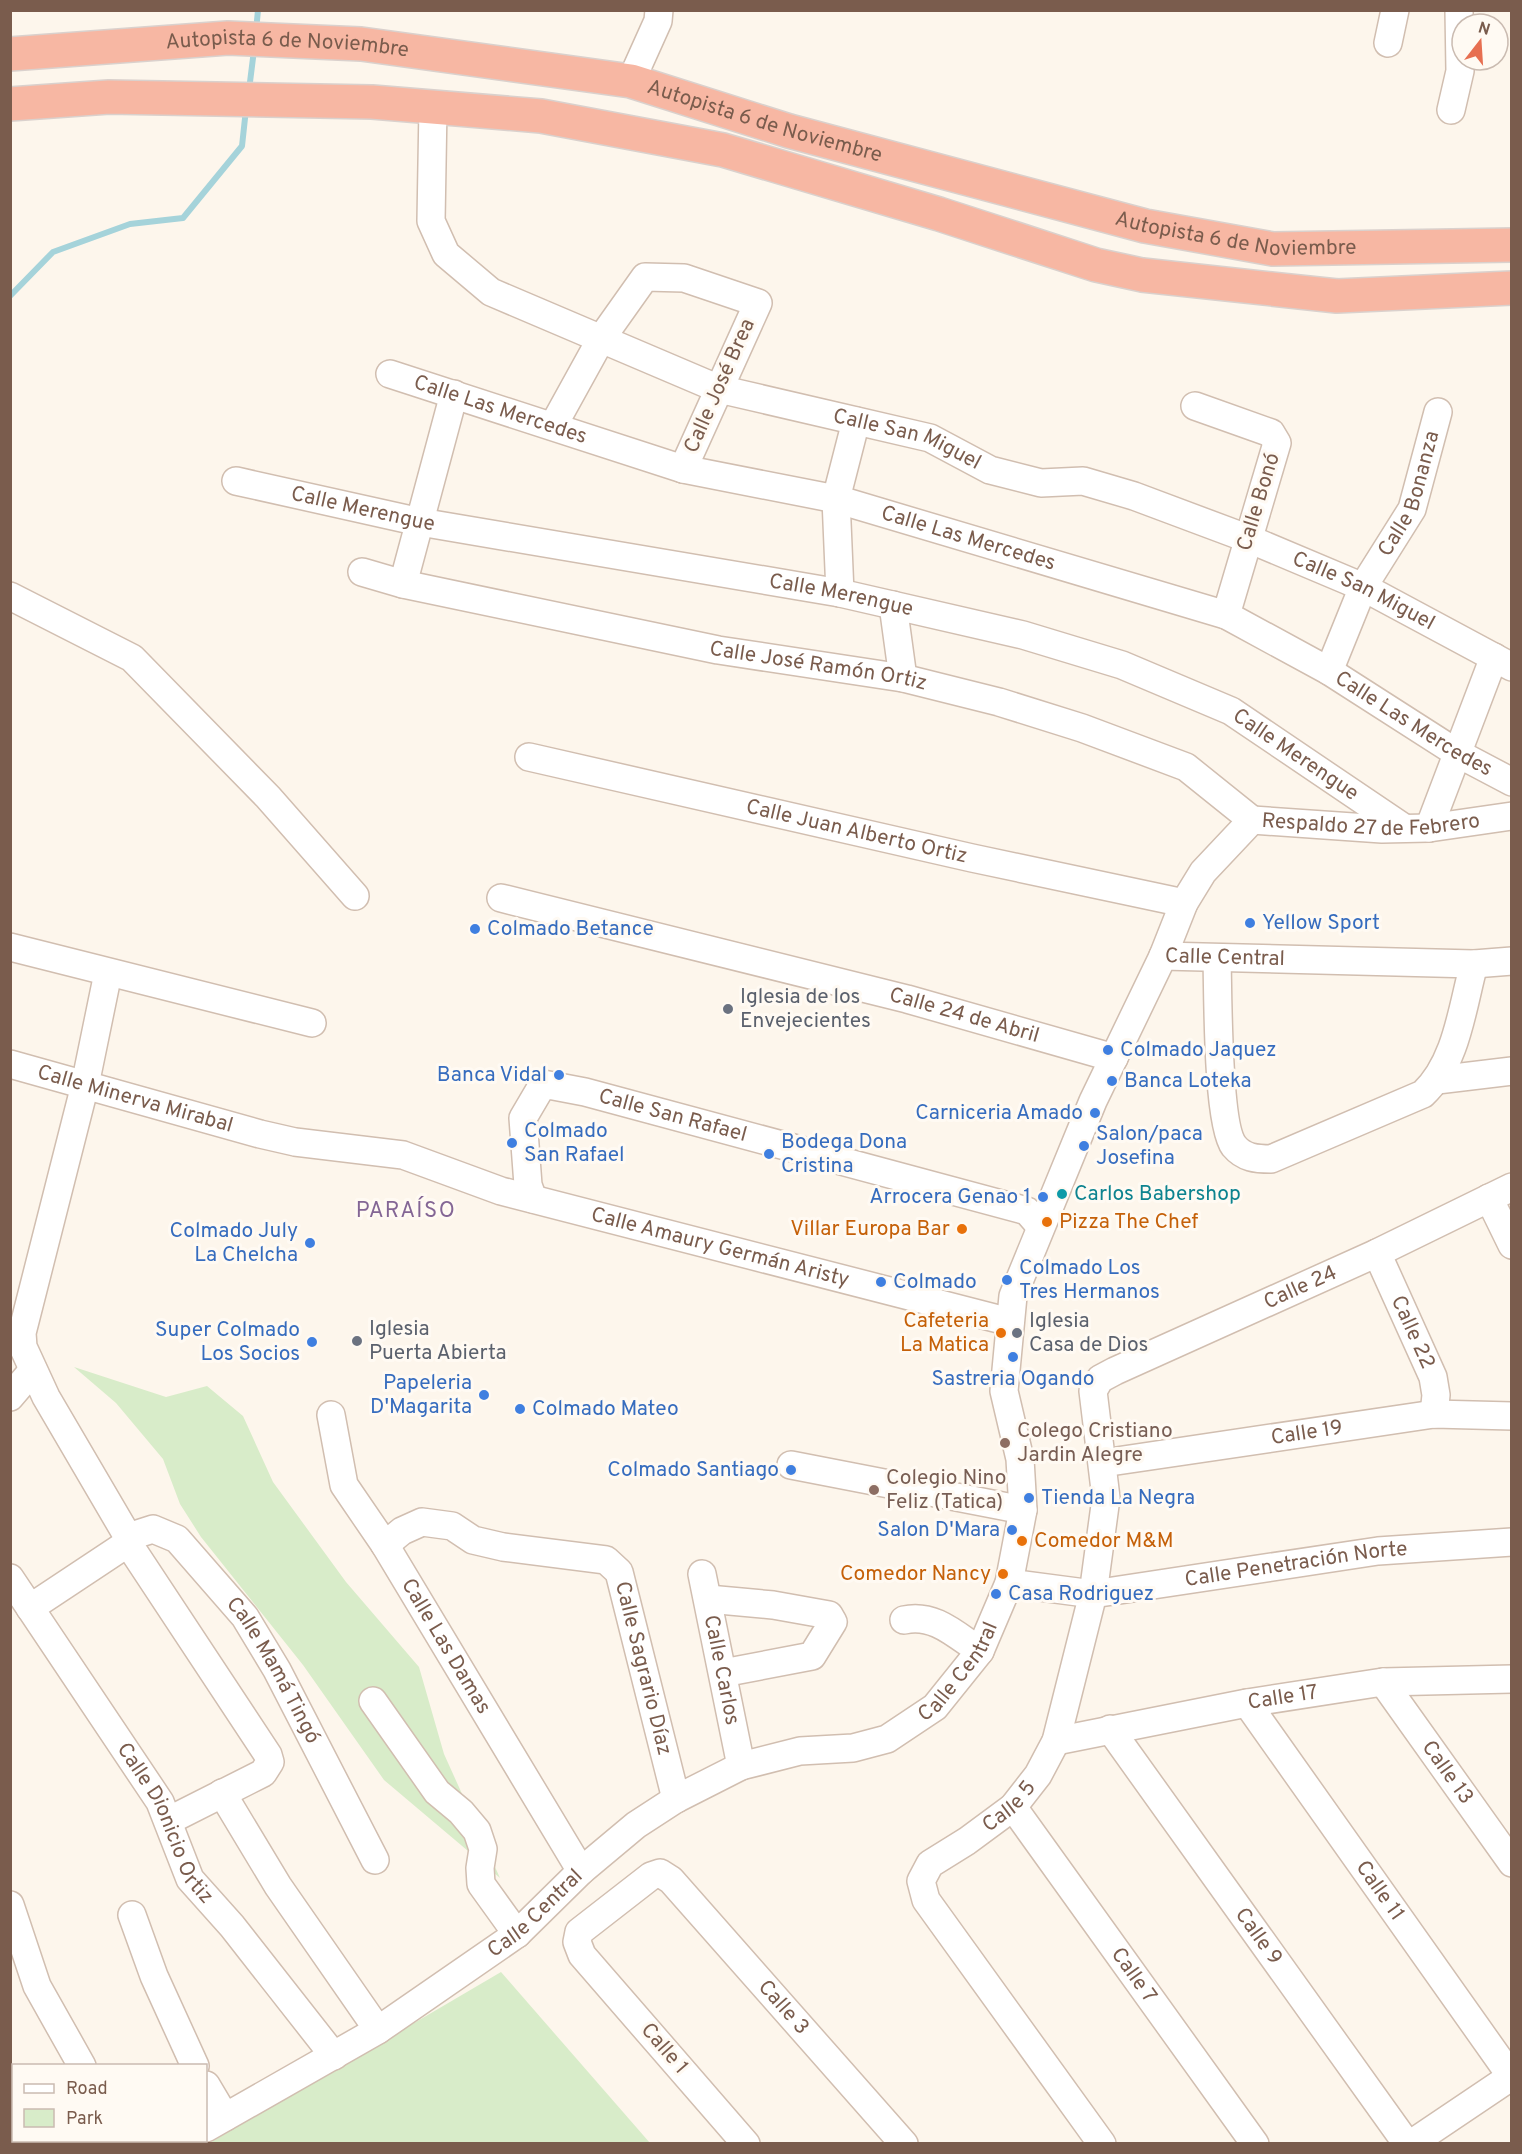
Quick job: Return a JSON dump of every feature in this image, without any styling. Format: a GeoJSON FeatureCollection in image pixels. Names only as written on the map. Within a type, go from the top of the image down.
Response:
{"type":"FeatureCollection","features":[{"type":"Feature","properties":{"kind":"highway","name":"Autopista 6 de Noviembre"},"geometry":{"type":"LineString","coordinates":[[10,54],[91,46],[228,38],[361,44],[631,81],[789,131],[1145,226],[1273,249],[1512,245]]}},
{"type":"Feature","properties":{"kind":"highway","name":"Autopista 6 de Noviembre"},"geometry":{"type":"LineString","coordinates":[[10,104],[109,97],[372,102],[541,116],[723,150],[939,214],[1096,265],[1142,275],[1337,296],[1512,288]]}},
{"type":"Feature","properties":{"kind":"street"},"geometry":{"type":"LineString","coordinates":[[631,81],[658,21],[659,10]]}},
{"type":"Feature","properties":{"kind":"street"},"geometry":{"type":"LineString","coordinates":[[1388,43],[1395,10]]}},
{"type":"Feature","properties":{"kind":"street"},"geometry":{"type":"LineString","coordinates":[[1451,110],[1460,71],[1458,10]]}},
{"type":"Feature","properties":{"kind":"street","name":"Calle San Miguel"},"geometry":{"type":"LineString","coordinates":[[433,107],[431,220],[446,254],[491,292],[719,389],[930,438],[990,470],[1041,483],[1083,481],[1134,496],[1249,539],[1363,587],[1503,662]]}},
{"type":"Feature","properties":{"kind":"street","name":"Calle José Brea"},"geometry":{"type":"LineString","coordinates":[[601,339],[645,277],[684,278],[758,303],[683,469]]}},
{"type":"Feature","properties":{"kind":"street"},"geometry":{"type":"LineString","coordinates":[[553,426],[601,339]]}},
{"type":"Feature","properties":{"kind":"street","name":"Calle Las Mercedes"},"geometry":{"type":"LineString","coordinates":[[390,374],[683,469],[836,499],[1226,615],[1329,670],[1457,753],[1512,782]]}},
{"type":"Feature","properties":{"kind":"street"},"geometry":{"type":"LineString","coordinates":[[403,584],[454,394]]}},
{"type":"Feature","properties":{"kind":"street","name":"Calle Bonó"},"geometry":{"type":"LineString","coordinates":[[1195,406],[1270,433],[1277,442],[1226,615]]}},
{"type":"Feature","properties":{"kind":"street","name":"Calle Bonanza"},"geometry":{"type":"LineString","coordinates":[[1329,670],[1363,587],[1412,509],[1438,412]]}},
{"type":"Feature","properties":{"kind":"street"},"geometry":{"type":"LineString","coordinates":[[840,592],[836,499],[856,421]]}},
{"type":"Feature","properties":{"kind":"street","name":"Calle Merengue"},"geometry":{"type":"LineString","coordinates":[[236,481],[420,522],[840,592],[1023,635],[1122,665],[1231,711],[1416,828]]}},
{"type":"Feature","properties":{"kind":"street","name":"Calle José Ramón Ortiz"},"geometry":{"type":"LineString","coordinates":[[362,572],[403,584],[718,650],[903,678],[999,702],[1082,728],[1186,767],[1252,820]]}},
{"type":"Feature","properties":{"kind":"street"},"geometry":{"type":"LineString","coordinates":[[10,596],[132,658],[268,797],[355,896]]}},
{"type":"Feature","properties":{"kind":"street"},"geometry":{"type":"LineString","coordinates":[[893,605],[903,678]]}},
{"type":"Feature","properties":{"kind":"street"},"geometry":{"type":"LineString","coordinates":[[1416,828],[1503,662]]}},
{"type":"Feature","properties":{"kind":"street","name":"Calle Juan Alberto Ortiz"},"geometry":{"type":"LineString","coordinates":[[529,757],[961,856],[1184,903]]}},
{"type":"Feature","properties":{"kind":"street","name":"Respaldo 27 de Febrero"},"geometry":{"type":"LineString","coordinates":[[1163,956],[1184,903],[1203,872],[1252,820],[1416,828],[1512,816]]}},
{"type":"Feature","properties":{"kind":"street","name":"Calle 24 de Abril"},"geometry":{"type":"LineString","coordinates":[[501,898],[907,999],[1114,1058]]}},
{"type":"Feature","properties":{"kind":"street"},"geometry":{"type":"LineString","coordinates":[[10,947],[312,1023]]}},
{"type":"Feature","properties":{"kind":"street","name":"Calle Central"},"geometry":{"type":"LineString","coordinates":[[215,2122],[378,2030],[517,1934],[581,1871],[636,1825],[676,1799],[741,1766],[800,1751],[853,1748],[887,1739],[935,1707],[980,1651],[1009,1583],[1023,1510],[1020,1459],[1004,1391],[1013,1296],[1040,1226],[1114,1058],[1163,956],[1474,964],[1512,961]]}},
{"type":"Feature","properties":{"kind":"street"},"geometry":{"type":"LineString","coordinates":[[1216,958],[1223,1107],[1232,1144],[1243,1155],[1254,1159],[1271,1159],[1422,1094],[1437,1080],[1453,1044],[1474,964]]}},
{"type":"Feature","properties":{"kind":"street"},"geometry":{"type":"LineString","coordinates":[[10,1397],[22,1364],[22,1333],[85,1085],[108,973]]}},
{"type":"Feature","properties":{"kind":"street","name":"Calle Minerva Mirabal"},"geometry":{"type":"LineString","coordinates":[[10,1064],[260,1134],[295,1142],[403,1155],[501,1191]]}},
{"type":"Feature","properties":{"kind":"street"},"geometry":{"type":"LineString","coordinates":[[1437,1080],[1512,1071]]}},
{"type":"Feature","properties":{"kind":"street","name":"Calle San Rafael"},"geometry":{"type":"LineString","coordinates":[[533,1199],[528,1185],[523,1118],[543,1084],[585,1092],[1027,1211],[1040,1226]]}},
{"type":"Feature","properties":{"kind":"street","name":"Calle Amaury Germán Aristy"},"geometry":{"type":"LineString","coordinates":[[501,1191],[1010,1322]]}},
{"type":"Feature","properties":{"kind":"street"},"geometry":{"type":"LineString","coordinates":[[1500,1193],[1512,1245]]}},
{"type":"Feature","properties":{"kind":"street","name":"Calle 24"},"geometry":{"type":"LineString","coordinates":[[1093,1391],[1100,1379],[1115,1371],[1377,1253],[1500,1193]]}},
{"type":"Feature","properties":{"kind":"street","name":"Calle 22"},"geometry":{"type":"LineString","coordinates":[[1377,1253],[1433,1377],[1436,1395],[1434,1414]]}},
{"type":"Feature","properties":{"kind":"street"},"geometry":{"type":"LineString","coordinates":[[22,1364],[46,1397],[128,1540],[268,1755],[270,1762],[262,1773],[168,1821]]}},
{"type":"Feature","properties":{"kind":"street","name":"Calle 5"},"geometry":{"type":"LineString","coordinates":[[1093,1391],[1106,1498],[1093,1594],[1056,1741],[1038,1775],[1013,1807],[967,1841],[930,1864],[921,1881],[926,1900],[1102,2144]]}},
{"type":"Feature","properties":{"kind":"street","name":"Calle 19"},"geometry":{"type":"LineString","coordinates":[[1103,1463],[1434,1414],[1512,1416]]}},
{"type":"Feature","properties":{"kind":"street","name":"Calle Las Damas"},"geometry":{"type":"LineString","coordinates":[[331,1415],[344,1485],[385,1545],[581,1871]]}},
{"type":"Feature","properties":{"kind":"street"},"geometry":{"type":"LineString","coordinates":[[791,1465],[1023,1510]]}},
{"type":"Feature","properties":{"kind":"street","name":"Calle Sagrario Díaz"},"geometry":{"type":"LineString","coordinates":[[385,1545],[402,1531],[422,1522],[452,1526],[473,1540],[503,1547],[606,1560],[619,1572],[676,1799]]}},
{"type":"Feature","properties":{"kind":"street","name":"Calle Mamá Tingó"},"geometry":{"type":"LineString","coordinates":[[30,1608],[128,1540],[153,1530],[177,1539],[245,1617],[277,1670],[375,1860]]}},
{"type":"Feature","properties":{"kind":"street","name":"Calle Penetración Norte"},"geometry":{"type":"LineString","coordinates":[[1009,1583],[1093,1594],[1378,1551],[1512,1542]]}},
{"type":"Feature","properties":{"kind":"street","name":"Calle Dionicio Ortiz"},"geometry":{"type":"LineString","coordinates":[[10,1578],[159,1802],[190,1879],[232,1926],[334,2056]]}},
{"type":"Feature","properties":{"kind":"street","name":"Calle Carlos"},"geometry":{"type":"LineString","coordinates":[[723,1673],[812,1656],[833,1622],[829,1615],[773,1605],[705,1587],[741,1766]]}},
{"type":"Feature","properties":{"kind":"street"},"geometry":{"type":"LineString","coordinates":[[903,1620],[918,1617],[931,1620],[980,1651]]}},
{"type":"Feature","properties":{"kind":"street","name":"Calle 17"},"geometry":{"type":"LineString","coordinates":[[1056,1741],[1247,1703],[1383,1682],[1512,1679]]}},
{"type":"Feature","properties":{"kind":"street","name":"Calle 13"},"geometry":{"type":"LineString","coordinates":[[1383,1682],[1512,1863]]}},
{"type":"Feature","properties":{"kind":"street"},"geometry":{"type":"LineString","coordinates":[[373,1701],[437,1792],[461,1812],[477,1831],[483,1849],[480,1868],[481,1884],[517,1934]]}},
{"type":"Feature","properties":{"kind":"street","name":"Calle 11"},"geometry":{"type":"LineString","coordinates":[[1247,1703],[1511,2076]]}},
{"type":"Feature","properties":{"kind":"street","name":"Calle 9"},"geometry":{"type":"LineString","coordinates":[[1110,1729],[1409,2144]]}},
{"type":"Feature","properties":{"kind":"street"},"geometry":{"type":"LineString","coordinates":[[222,1793],[278,1886],[378,2030]]}},
{"type":"Feature","properties":{"kind":"street","name":"Calle 7"},"geometry":{"type":"LineString","coordinates":[[1013,1807],[1255,2144]]}},
{"type":"Feature","properties":{"kind":"street","name":"Calle 1"},"geometry":{"type":"LineString","coordinates":[[660,1874],[640,1882],[579,1932],[577,1942],[582,1955],[746,2144]]}},
{"type":"Feature","properties":{"kind":"street","name":"Calle 3"},"geometry":{"type":"LineString","coordinates":[[660,1874],[681,1890],[904,2144]]}},
{"type":"Feature","properties":{"kind":"street"},"geometry":{"type":"LineString","coordinates":[[10,1905],[37,1986],[81,2064]]}},
{"type":"Feature","properties":{"kind":"street"},"geometry":{"type":"LineString","coordinates":[[132,1915],[154,1976],[194,2064]]}},
{"type":"Feature","properties":{"kind":"street"},"geometry":{"type":"LineString","coordinates":[[1409,2144],[1511,2076]]}},
{"type":"Feature","properties":{"kind":"street"},"geometry":{"type":"LineString","coordinates":[[207,2089],[215,2122]]}},
{"type":"Feature","properties":{"kind":"green space"},"geometry":{"type":"Polygon","coordinates":[[[74,1367],[166,1397],[207,1386],[243,1416],[273,1482],[346,1582],[419,1667],[444,1754],[500,1878],[384,1780],[303,1665],[201,1537],[180,1504],[163,1459],[116,1403],[74,1367]]]}},
{"type":"Feature","properties":{"kind":"green space"},"geometry":{"type":"Polygon","coordinates":[[[501,1972],[650,2143],[208,2144],[501,1972]]]}},
{"type":"Feature","properties":{"kind":"waterway"},"geometry":{"type":"LineString","coordinates":[[256,31],[258,10]]}},
{"type":"Feature","properties":{"kind":"waterway"},"geometry":{"type":"LineString","coordinates":[[249,90],[254,50]]}},
{"type":"Feature","properties":{"kind":"waterway"},"geometry":{"type":"LineString","coordinates":[[10,296],[53,252],[130,224],[183,218],[242,146],[246,109]]}},
{"type":"Feature","properties":{"kind":"place","name":"Yellow Sport"},"geometry":{"type":"Point","coordinates":[1250,923]}},
{"type":"Feature","properties":{"kind":"place","name":"Colmado Betance"},"geometry":{"type":"Point","coordinates":[475,929]}},
{"type":"Feature","properties":{"kind":"place","name":"Iglesia de los Envejecientes"},"geometry":{"type":"Point","coordinates":[728,1009]}},
{"type":"Feature","properties":{"kind":"place","name":"Colmado Jaquez"},"geometry":{"type":"Point","coordinates":[1108,1050]}},
{"type":"Feature","properties":{"kind":"place","name":"Banca Vidal"},"geometry":{"type":"Point","coordinates":[559,1075]}},
{"type":"Feature","properties":{"kind":"place","name":"Banca Loteka"},"geometry":{"type":"Point","coordinates":[1112,1081]}},
{"type":"Feature","properties":{"kind":"place","name":"Carniceria Amado"},"geometry":{"type":"Point","coordinates":[1095,1113]}},
{"type":"Feature","properties":{"kind":"place","name":"Colmado San Rafael"},"geometry":{"type":"Point","coordinates":[512,1143]}},
{"type":"Feature","properties":{"kind":"place","name":"Salon/paca Josefina"},"geometry":{"type":"Point","coordinates":[1084,1146]}},
{"type":"Feature","properties":{"kind":"place","name":"Bodega Dona Cristina"},"geometry":{"type":"Point","coordinates":[769,1154]}},
{"type":"Feature","properties":{"kind":"place","name":"Carlos Babershop"},"geometry":{"type":"Point","coordinates":[1062,1194]}},
{"type":"Feature","properties":{"kind":"place","name":"Arrocera Genao 1"},"geometry":{"type":"Point","coordinates":[1043,1197]}},
{"type":"Feature","properties":{"kind":"place","name":"Pizza The Chef"},"geometry":{"type":"Point","coordinates":[1047,1222]}},
{"type":"Feature","properties":{"kind":"place","name":"Villar Europa Bar"},"geometry":{"type":"Point","coordinates":[962,1229]}},
{"type":"Feature","properties":{"kind":"place","name":"Colmado July La Chelcha"},"geometry":{"type":"Point","coordinates":[310,1243]}},
{"type":"Feature","properties":{"kind":"place","name":"Colmado Los Tres Hermanos"},"geometry":{"type":"Point","coordinates":[1007,1280]}},
{"type":"Feature","properties":{"kind":"place","name":"Colmado"},"geometry":{"type":"Point","coordinates":[881,1282]}},
{"type":"Feature","properties":{"kind":"place","name":"Cafeteria La Matica"},"geometry":{"type":"Point","coordinates":[1001,1333]}},
{"type":"Feature","properties":{"kind":"place","name":"Iglesia Casa de Dios"},"geometry":{"type":"Point","coordinates":[1017,1333]}},
{"type":"Feature","properties":{"kind":"place","name":"Iglesia Puerta Abierta"},"geometry":{"type":"Point","coordinates":[357,1341]}},
{"type":"Feature","properties":{"kind":"place","name":"Super Colmado Los Socios"},"geometry":{"type":"Point","coordinates":[312,1342]}},
{"type":"Feature","properties":{"kind":"place","name":"Sastreria Ogando"},"geometry":{"type":"Point","coordinates":[1013,1357]}},
{"type":"Feature","properties":{"kind":"place","name":"Papeleria D'Magarita"},"geometry":{"type":"Point","coordinates":[484,1395]}},
{"type":"Feature","properties":{"kind":"place","name":"Colmado Mateo"},"geometry":{"type":"Point","coordinates":[520,1409]}},
{"type":"Feature","properties":{"kind":"place","name":"Colego Cristiano Jardin Alegre"},"geometry":{"type":"Point","coordinates":[1005,1443]}},
{"type":"Feature","properties":{"kind":"place","name":"Colmado Santiago"},"geometry":{"type":"Point","coordinates":[791,1470]}},
{"type":"Feature","properties":{"kind":"place","name":"Colegio Nino Feliz (Tatica)"},"geometry":{"type":"Point","coordinates":[874,1490]}},
{"type":"Feature","properties":{"kind":"place","name":"Tienda La Negra"},"geometry":{"type":"Point","coordinates":[1029,1498]}},
{"type":"Feature","properties":{"kind":"place","name":"Salon D'Mara"},"geometry":{"type":"Point","coordinates":[1012,1530]}},
{"type":"Feature","properties":{"kind":"place","name":"Comedor M&M"},"geometry":{"type":"Point","coordinates":[1022,1541]}},
{"type":"Feature","properties":{"kind":"place","name":"Comedor Nancy"},"geometry":{"type":"Point","coordinates":[1003,1574]}},
{"type":"Feature","properties":{"kind":"place","name":"Casa Rodriguez"},"geometry":{"type":"Point","coordinates":[996,1594]}},
{"type":"Feature","properties":{"kind":"district","name":"PARAÍSO"},"geometry":{"type":"Point","coordinates":[406,1211]}}]}
